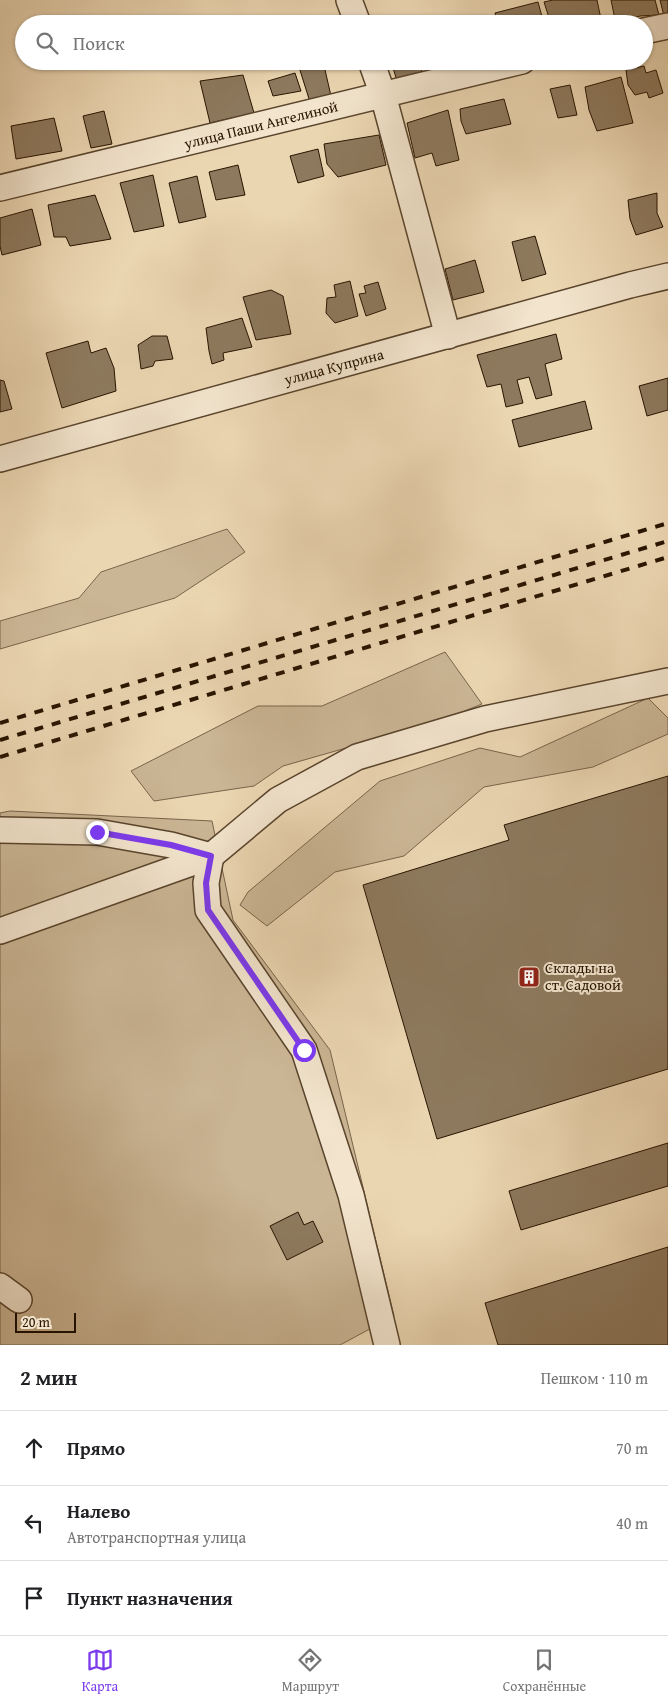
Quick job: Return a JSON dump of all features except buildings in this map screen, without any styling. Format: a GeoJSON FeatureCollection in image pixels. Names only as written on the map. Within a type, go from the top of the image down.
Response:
{"type":"FeatureCollection","features":[{"type":"Feature","properties":{"kind":"street"},"geometry":{"type":"LineString","coordinates":[[349,0],[355,15]]}},
{"type":"Feature","properties":{"kind":"street"},"geometry":{"type":"LineString","coordinates":[[653,30],[668,26]]}},
{"type":"Feature","properties":{"kind":"street"},"geometry":{"type":"LineString","coordinates":[[374,70],[383,95],[448,336]]}},
{"type":"Feature","properties":{"kind":"street","name":"улица Паши Ангелиной"},"geometry":{"type":"LineString","coordinates":[[0,188],[485,70]]}},
{"type":"Feature","properties":{"kind":"street","name":"улица Куприна"},"geometry":{"type":"LineString","coordinates":[[0,459],[668,276]]}},
{"type":"Feature","properties":{"kind":"street"},"geometry":{"type":"LineString","coordinates":[[0,932],[211,856],[278,800],[357,757],[485,719],[668,681]]}},
{"type":"Feature","properties":{"kind":"street"},"geometry":{"type":"LineString","coordinates":[[0,830],[97,832],[171,845],[211,856]]}},
{"type":"Feature","properties":{"kind":"street"},"geometry":{"type":"LineString","coordinates":[[211,856],[206,883],[208,910],[304,1050],[351,1195],[387,1345]]}},
{"type":"Feature","properties":{"kind":"shaded area"},"geometry":{"type":"Polygon","coordinates":[[[227,529],[245,552],[175,598],[0,649],[0,621],[79,598],[101,572],[227,529]]]}},
{"type":"Feature","properties":{"kind":"shaded area"},"geometry":{"type":"Polygon","coordinates":[[[445,652],[482,704],[437,722],[283,766],[254,786],[154,801],[131,771],[258,706],[322,706],[445,652]]]}},
{"type":"Feature","properties":{"kind":"shaded area"},"geometry":{"type":"Polygon","coordinates":[[[648,698],[668,718],[668,734],[593,767],[484,787],[404,856],[335,872],[267,926],[240,905],[248,892],[380,781],[480,748],[520,757],[648,698]]]}},
{"type":"Feature","properties":{"kind":"shaded area"},"geometry":{"type":"Polygon","coordinates":[[[10,811],[212,821],[233,920],[330,1050],[394,1316],[340,1345],[0,1345],[0,813],[10,811]]]}},
{"type":"Feature","properties":{"kind":"railway"},"geometry":{"type":"LineString","coordinates":[[0,723],[668,523]]}},
{"type":"Feature","properties":{"kind":"railway"},"geometry":{"type":"LineString","coordinates":[[0,740],[668,541]]}},
{"type":"Feature","properties":{"kind":"railway"},"geometry":{"type":"LineString","coordinates":[[0,757],[668,557]]}},
{"type":"Feature","properties":{"kind":"place","name":"Склады на ст. Садовой"},"geometry":{"type":"Point","coordinates":[529,977]}},
{"type":"Feature","properties":{"kind":"route"},"geometry":{"type":"LineString","coordinates":[[97,832],[171,845],[211,856],[206,883],[208,910],[304,1050]]}}]}
